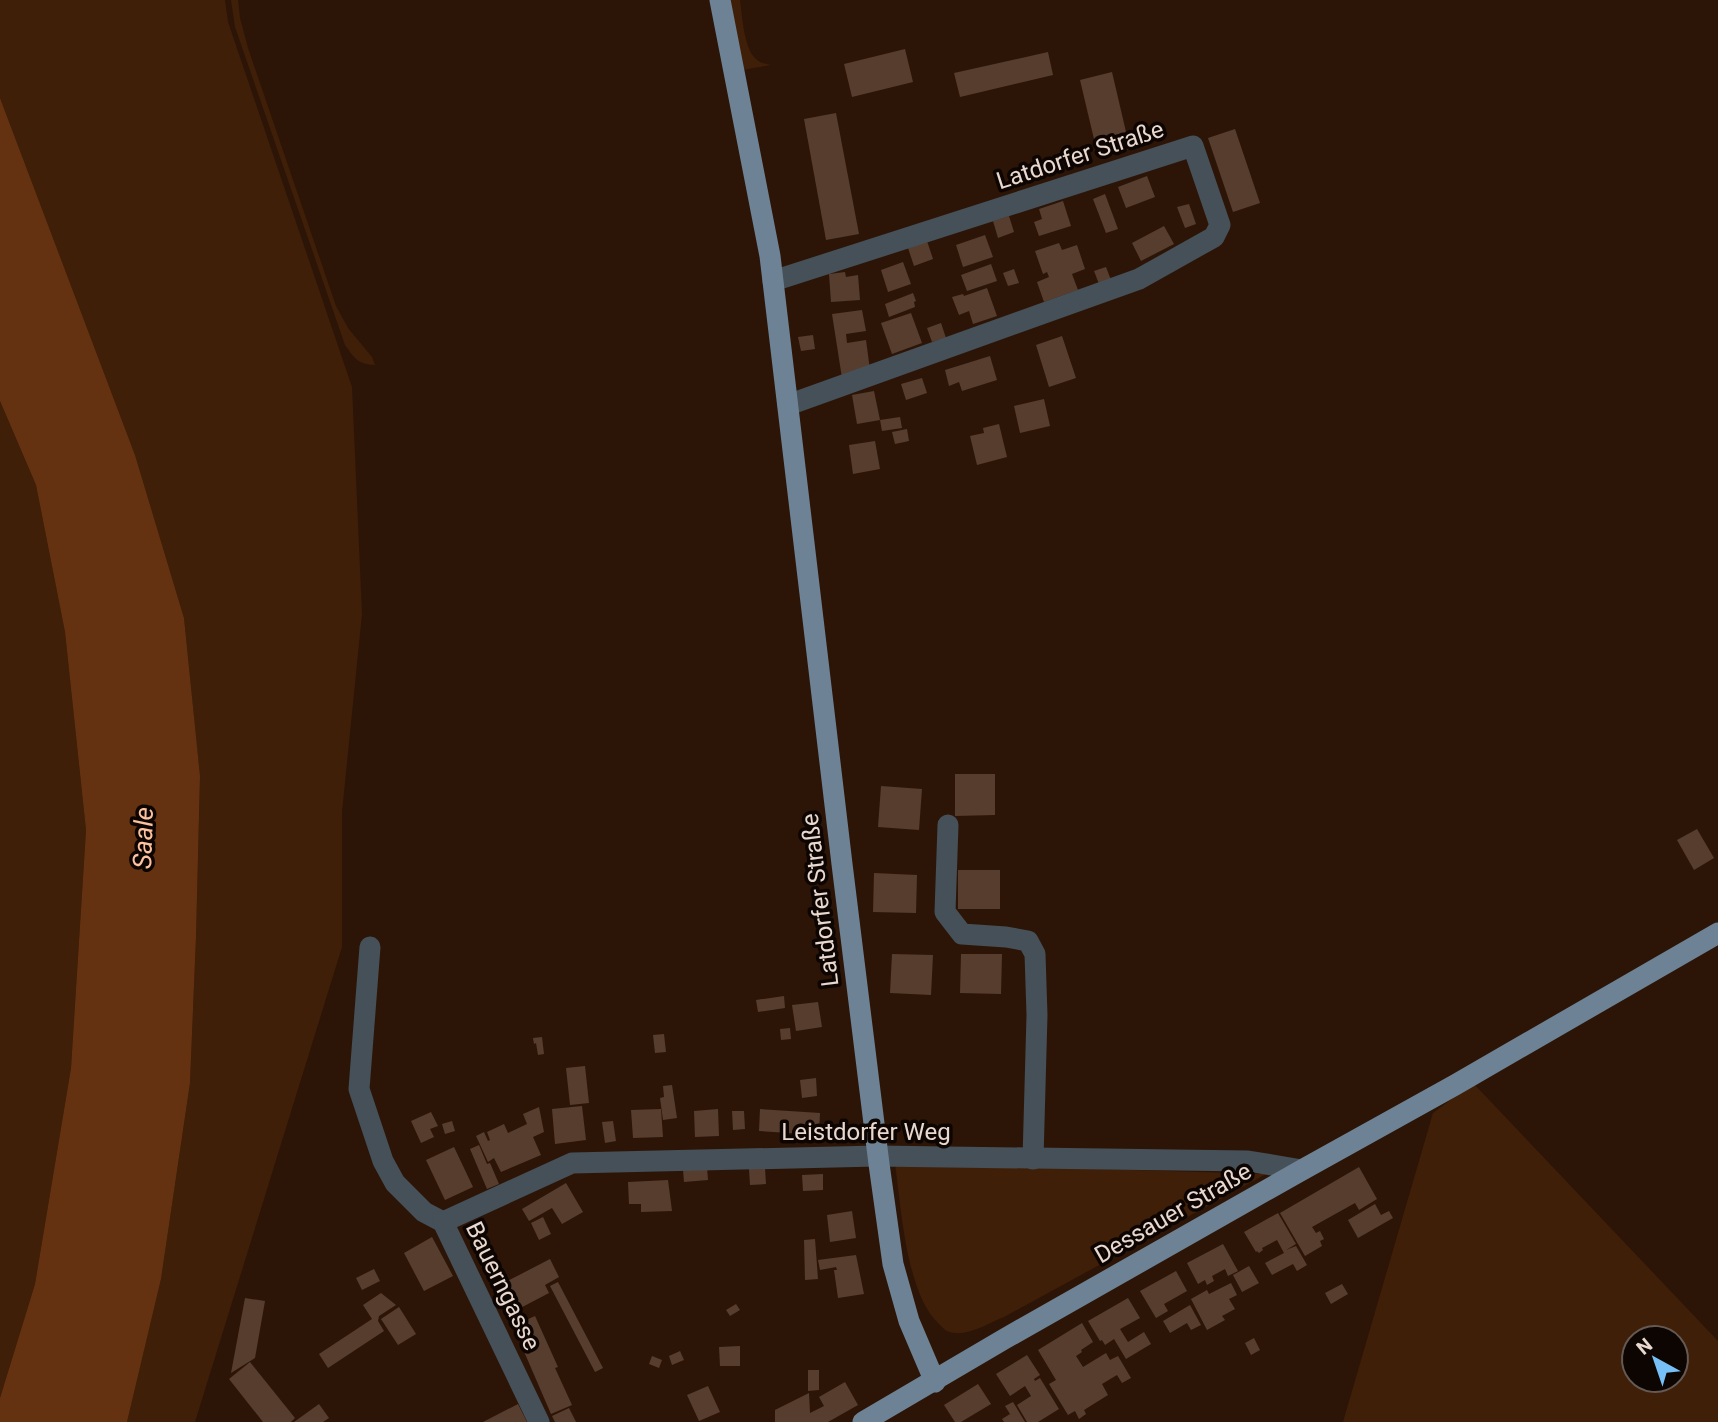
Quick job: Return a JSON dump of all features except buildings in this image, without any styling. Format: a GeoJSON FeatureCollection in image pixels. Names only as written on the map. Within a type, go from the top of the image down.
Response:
{"type":"FeatureCollection","features":[{"type":"Feature","properties":{"kind":"main road","name":"Latdorfer Straße"},"geometry":{"type":"LineString","coordinates":[[720,0],[770,256],[877,1156],[893,1264],[909,1321],[934,1381]]}},
{"type":"Feature","properties":{"kind":"main road","name":"Dessauer Straße"},"geometry":{"type":"LineString","coordinates":[[863,1422],[1718,933]]}},
{"type":"Feature","properties":{"kind":"street","name":"Latdorfer Straße"},"geometry":{"type":"LineString","coordinates":[[773,281],[1193,146],[1220,225],[1214,237],[1139,279],[788,405]]}},
{"type":"Feature","properties":{"kind":"street"},"geometry":{"type":"LineString","coordinates":[[948,825],[946,912],[962,934],[1006,937],[1028,942],[1035,954],[1037,1016],[1033,1159]]}},
{"type":"Feature","properties":{"kind":"street","name":"Bauerngasse"},"geometry":{"type":"LineString","coordinates":[[370,947],[359,1089],[383,1161],[395,1183],[424,1212],[443,1222],[539,1422]]}},
{"type":"Feature","properties":{"kind":"street","name":"Leistdorfer Weg"},"geometry":{"type":"LineString","coordinates":[[443,1222],[572,1163],[877,1156],[1248,1161],[1302,1170]]}},
{"type":"Feature","properties":{"kind":"shaded area"},"geometry":{"type":"Polygon","coordinates":[[[0,0],[225,0],[228,22],[352,387],[362,614],[342,812],[342,947],[195,1422],[127,1422],[161,1279],[190,1083],[200,777],[184,618],[135,455],[0,98],[0,0]]]}},
{"type":"Feature","properties":{"kind":"shaded area"},"geometry":{"type":"Polygon","coordinates":[[[231,0],[238,0],[248,48],[336,306],[348,328],[372,357],[375,365],[357,360],[345,345],[235,27],[231,0]]]}},
{"type":"Feature","properties":{"kind":"shaded area"},"geometry":{"type":"Polygon","coordinates":[[[729,0],[740,0],[744,31],[752,54],[759,61],[771,65],[742,70],[729,0]]]}},
{"type":"Feature","properties":{"kind":"shaded area"},"geometry":{"type":"Polygon","coordinates":[[[0,401],[36,485],[65,632],[86,830],[71,1068],[35,1284],[0,1398],[0,401]]]}},
{"type":"Feature","properties":{"kind":"shaded area"},"geometry":{"type":"Polygon","coordinates":[[[1473,1083],[1718,1341],[1718,1422],[1343,1422],[1433,1113],[1473,1083]]]}},
{"type":"Feature","properties":{"kind":"shaded area"},"geometry":{"type":"Polygon","coordinates":[[[895,1163],[1266,1174],[1004,1317],[969,1332],[954,1333],[946,1331],[939,1324],[919,1292],[907,1248],[895,1163]]]}},
{"type":"Feature","properties":{"kind":"water","name":"Saale"},"geometry":{"type":"Polygon","coordinates":[[[0,98],[135,455],[184,618],[200,776],[190,1083],[161,1279],[127,1422],[0,1422],[0,1398],[35,1284],[71,1068],[86,830],[65,632],[36,485],[0,401],[0,98]]]}}]}
